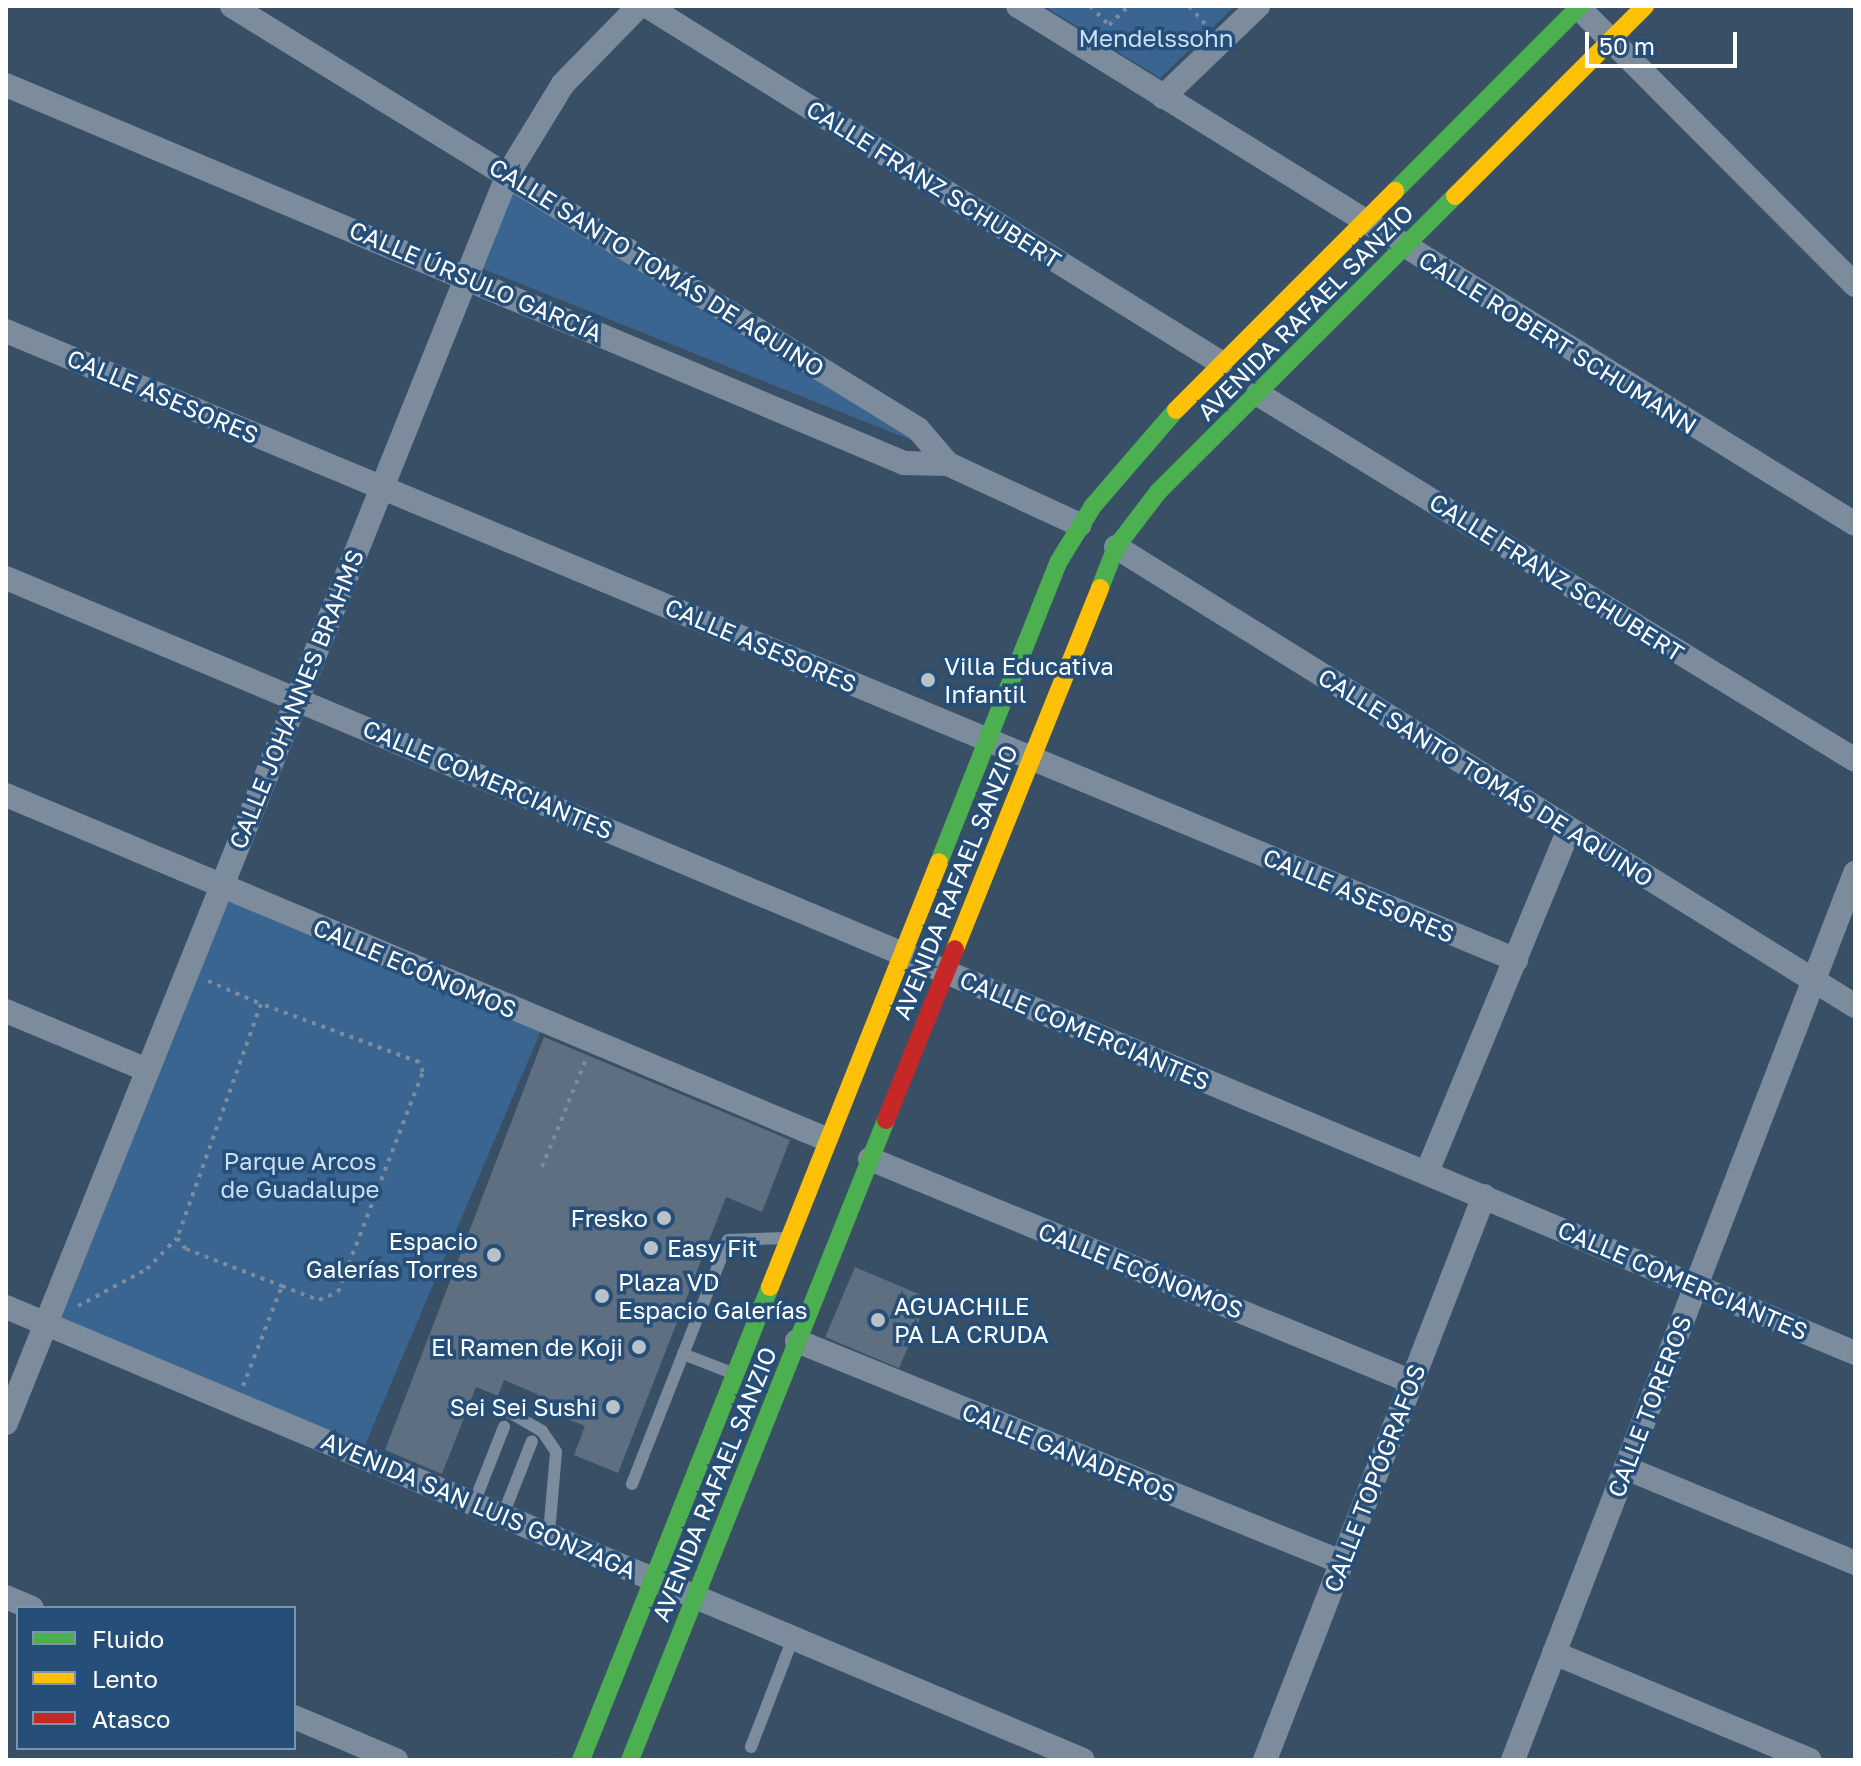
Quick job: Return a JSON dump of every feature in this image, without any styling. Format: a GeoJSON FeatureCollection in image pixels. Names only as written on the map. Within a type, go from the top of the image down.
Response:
{"type":"FeatureCollection","features":[{"type":"Feature","properties":{"kind":"main road","name":"AVENIDA RAFAEL SANZIO"},"geometry":{"type":"LineString","coordinates":[[581,1760],[826,1139],[988,740],[1080,525],[1221,363],[1579,6]]}},
{"type":"Feature","properties":{"kind":"main road","name":"AVENIDA RAFAEL SANZIO"},"geometry":{"type":"LineString","coordinates":[[630,1760],[1116,547],[1158,492],[1645,6]]}},
{"type":"Feature","properties":{"kind":"street","name":"CALLE SANTO TOMÁS DE AQUINO"},"geometry":{"type":"LineString","coordinates":[[232,6],[918,429],[948,464],[1080,525]]}},
{"type":"Feature","properties":{"kind":"street","name":"CALLE JOHANNES BRAHMS"},"geometry":{"type":"LineString","coordinates":[[6,1423],[508,174],[563,84],[639,6]]}},
{"type":"Feature","properties":{"kind":"street","name":"CALLE FRANZ SCHUBERT"},"geometry":{"type":"LineString","coordinates":[[647,6],[1221,363]]}},
{"type":"Feature","properties":{"kind":"street","name":"CALLE ROBERT SCHUMANN"},"geometry":{"type":"LineString","coordinates":[[1018,6],[1855,524]]}},
{"type":"Feature","properties":{"kind":"street"},"geometry":{"type":"LineString","coordinates":[[1163,97],[1258,6]]}},
{"type":"Feature","properties":{"kind":"street"},"geometry":{"type":"LineString","coordinates":[[1579,6],[1855,285]]}},
{"type":"Feature","properties":{"kind":"street","name":"CALLE ÚRSULO GARCÍA"},"geometry":{"type":"LineString","coordinates":[[6,85],[904,463],[948,464]]}},
{"type":"Feature","properties":{"kind":"street","name":"CALLE ASESORES"},"geometry":{"type":"LineString","coordinates":[[6,331],[1516,960]]}},
{"type":"Feature","properties":{"kind":"street","name":"CALLE FRANZ SCHUBERT"},"geometry":{"type":"LineString","coordinates":[[1258,394],[1855,760]]}},
{"type":"Feature","properties":{"kind":"street","name":"CALLE SANTO TOMÁS DE AQUINO"},"geometry":{"type":"LineString","coordinates":[[1116,547],[1855,1006]]}},
{"type":"Feature","properties":{"kind":"street","name":"CALLE COMERCIANTES"},"geometry":{"type":"LineString","coordinates":[[6,578],[1855,1353]]}},
{"type":"Feature","properties":{"kind":"street","name":"CALLE ECÓNOMOS"},"geometry":{"type":"LineString","coordinates":[[6,795],[826,1139]]}},
{"type":"Feature","properties":{"kind":"street"},"geometry":{"type":"LineString","coordinates":[[1427,1172],[1569,829]]}},
{"type":"Feature","properties":{"kind":"street","name":"CALLE TOREROS"},"geometry":{"type":"LineString","coordinates":[[1513,1760],[1855,873]]}},
{"type":"Feature","properties":{"kind":"street"},"geometry":{"type":"LineString","coordinates":[[6,1011],[147,1070]]}},
{"type":"Feature","properties":{"kind":"street","name":"CALLE ECÓNOMOS"},"geometry":{"type":"LineString","coordinates":[[870,1159],[1412,1382]]}},
{"type":"Feature","properties":{"kind":"street","name":"CALLE TOPÓGRAFOS"},"geometry":{"type":"LineString","coordinates":[[1265,1760],[1484,1196]]}},
{"type":"Feature","properties":{"kind":"street","name":"AVENIDA SAN LUIS GONZAGA"},"geometry":{"type":"LineString","coordinates":[[6,1307],[1083,1760]]}},
{"type":"Feature","properties":{"kind":"street","name":"CALLE GANADEROS"},"geometry":{"type":"LineString","coordinates":[[797,1341],[1341,1562]]}},
{"type":"Feature","properties":{"kind":"street"},"geometry":{"type":"LineString","coordinates":[[1626,1468],[1855,1563]]}},
{"type":"Feature","properties":{"kind":"street"},"geometry":{"type":"LineString","coordinates":[[6,1597],[27,1606]]}},
{"type":"Feature","properties":{"kind":"street"},"geometry":{"type":"LineString","coordinates":[[1554,1653],[1810,1760]]}},
{"type":"Feature","properties":{"kind":"street"},"geometry":{"type":"LineString","coordinates":[[296,1718],[396,1760]]}},
{"type":"Feature","properties":{"kind":"lane"},"geometry":{"type":"LineString","coordinates":[[632,1484],[728,1240],[787,1238]]}},
{"type":"Feature","properties":{"kind":"lane"},"geometry":{"type":"LineString","coordinates":[[683,1354],[734,1374]]}},
{"type":"Feature","properties":{"kind":"lane"},"geometry":{"type":"LineString","coordinates":[[509,1412],[542,1431],[556,1452],[549,1534]]}},
{"type":"Feature","properties":{"kind":"lane"},"geometry":{"type":"LineString","coordinates":[[474,1503],[504,1427]]}},
{"type":"Feature","properties":{"kind":"lane"},"geometry":{"type":"LineString","coordinates":[[503,1515],[532,1441]]}},
{"type":"Feature","properties":{"kind":"lane"},"geometry":{"type":"LineString","coordinates":[[751,1747],[793,1638]]}},
{"type":"Feature","properties":{"kind":"path"},"geometry":{"type":"LineString","coordinates":[[1090,6],[1109,25],[1129,6]]}},
{"type":"Feature","properties":{"kind":"path"},"geometry":{"type":"LineString","coordinates":[[177,1238],[186,1249],[319,1300],[338,1292],[423,1072],[419,1062],[261,1004],[186,972]]}},
{"type":"Feature","properties":{"kind":"path"},"geometry":{"type":"LineString","coordinates":[[46,1324],[147,1269],[177,1238],[261,1004]]}},
{"type":"Feature","properties":{"kind":"path"},"geometry":{"type":"LineString","coordinates":[[542,1167],[593,1042]]}},
{"type":"Feature","properties":{"kind":"path"},"geometry":{"type":"LineString","coordinates":[[236,1403],[282,1286]]}},
{"type":"Feature","properties":{"kind":"green space","name":"Mendelssohn"},"geometry":{"type":"Polygon","coordinates":[[[1044,6],[1235,6],[1160,78],[1044,6]]]}},
{"type":"Feature","properties":{"kind":"green space"},"geometry":{"type":"Polygon","coordinates":[[[511,189],[916,442],[481,268],[511,189]]]}},
{"type":"Feature","properties":{"kind":"green space","name":"Parque Arcos de Guadalupe"},"geometry":{"type":"Polygon","coordinates":[[[225,892],[543,1027],[363,1449],[46,1315],[225,892]]]}},
{"type":"Feature","properties":{"kind":"building","name":"Plaza VD Espacio Galerías"},"geometry":{"type":"Polygon","coordinates":[[[544,1037],[790,1140],[762,1212],[726,1197],[618,1473],[574,1455],[585,1426],[547,1411],[537,1394],[504,1380],[498,1396],[476,1387],[442,1474],[385,1450],[544,1037]]]}},
{"type":"Feature","properties":{"kind":"building","name":"AGUACHILE PA LA CRUDA"},"geometry":{"type":"Polygon","coordinates":[[[855,1267],[929,1298],[899,1368],[825,1337],[855,1267]]]}},
{"type":"Feature","properties":{"kind":"traffic: fast"},"geometry":{"type":"LineString","coordinates":[[1395,191],[1580,6]]}},
{"type":"Feature","properties":{"kind":"traffic: fast"},"geometry":{"type":"LineString","coordinates":[[1100,588],[1116,547],[1158,492],[1455,196]]}},
{"type":"Feature","properties":{"kind":"traffic: fast"},"geometry":{"type":"LineString","coordinates":[[939,862],[1059,561],[1093,506],[1176,410]]}},
{"type":"Feature","properties":{"kind":"traffic: fast"},"geometry":{"type":"LineString","coordinates":[[630,1760],[886,1120]]}},
{"type":"Feature","properties":{"kind":"traffic: fast"},"geometry":{"type":"LineString","coordinates":[[581,1760],[770,1287]]}},
{"type":"Feature","properties":{"kind":"traffic: slow"},"geometry":{"type":"LineString","coordinates":[[1455,196],[1645,6]]}},
{"type":"Feature","properties":{"kind":"traffic: slow"},"geometry":{"type":"LineString","coordinates":[[1176,410],[1395,191]]}},
{"type":"Feature","properties":{"kind":"traffic: slow"},"geometry":{"type":"LineString","coordinates":[[955,949],[1100,588]]}},
{"type":"Feature","properties":{"kind":"traffic: slow"},"geometry":{"type":"LineString","coordinates":[[770,1287],[939,862]]}},
{"type":"Feature","properties":{"kind":"traffic: jam"},"geometry":{"type":"LineString","coordinates":[[886,1120],[955,949]]}},
{"type":"Feature","properties":{"kind":"place","name":"Villa Educativa Infantil"},"geometry":{"type":"Point","coordinates":[928,680]}},
{"type":"Feature","properties":{"kind":"place","name":"Fresko"},"geometry":{"type":"Point","coordinates":[664,1218]}},
{"type":"Feature","properties":{"kind":"place","name":"Easy Fit"},"geometry":{"type":"Point","coordinates":[651,1248]}},
{"type":"Feature","properties":{"kind":"place","name":"Espacio Galerías Torres"},"geometry":{"type":"Point","coordinates":[494,1255]}},
{"type":"Feature","properties":{"kind":"place","name":"Plaza VD Espacio Galerías"},"geometry":{"type":"Point","coordinates":[602,1296]}},
{"type":"Feature","properties":{"kind":"place","name":"AGUACHILE PA LA CRUDA"},"geometry":{"type":"Point","coordinates":[878,1320]}},
{"type":"Feature","properties":{"kind":"place","name":"El Ramen de Koji"},"geometry":{"type":"Point","coordinates":[639,1347]}},
{"type":"Feature","properties":{"kind":"place","name":"Sei Sei Sushi"},"geometry":{"type":"Point","coordinates":[613,1407]}}]}
